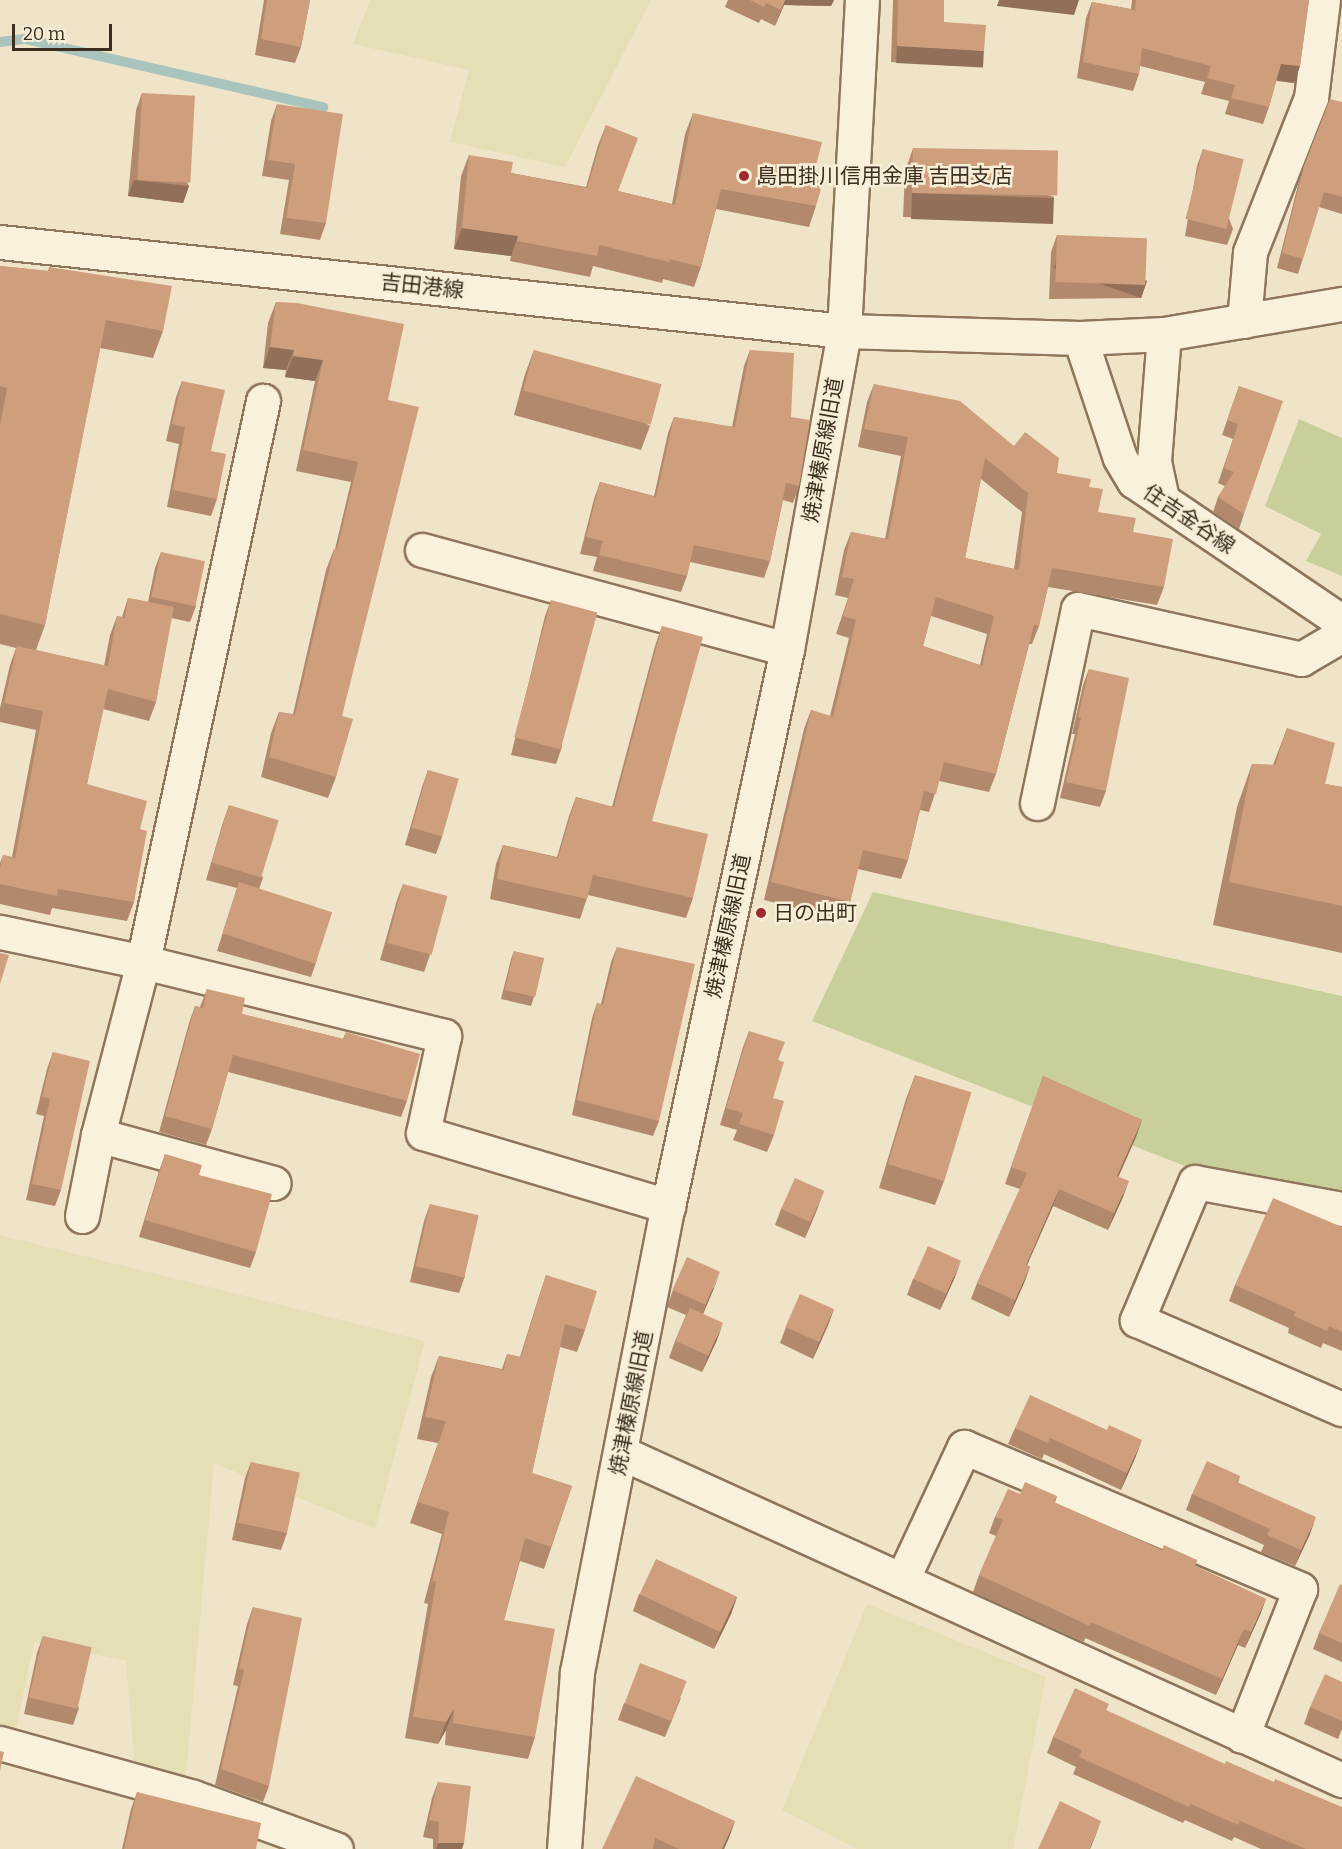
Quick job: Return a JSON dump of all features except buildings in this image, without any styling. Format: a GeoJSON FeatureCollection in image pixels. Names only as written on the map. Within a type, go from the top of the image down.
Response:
{"type":"FeatureCollection","features":[{"type":"Feature","properties":{"kind":"street","name":"焼津榛原線旧道"},"geometry":{"type":"LineString","coordinates":[[564,1849],[577,1672],[622,1453],[668,1206],[787,649],[844,331],[862,0]]}},
{"type":"Feature","properties":{"kind":"street"},"geometry":{"type":"LineString","coordinates":[[1244,321],[1250,252],[1311,98],[1323,0]]}},
{"type":"Feature","properties":{"kind":"street","name":"吉田港線"},"geometry":{"type":"LineString","coordinates":[[0,242],[844,331]]}},
{"type":"Feature","properties":{"kind":"street"},"geometry":{"type":"LineString","coordinates":[[844,331],[1080,338],[1164,334],[1342,303]]}},
{"type":"Feature","properties":{"kind":"street"},"geometry":{"type":"LineString","coordinates":[[1162,499],[1154,461],[1164,334]]}},
{"type":"Feature","properties":{"kind":"street","name":"住吉金谷線"},"geometry":{"type":"LineString","coordinates":[[1080,338],[1120,458],[1134,481],[1342,622]]}},
{"type":"Feature","properties":{"kind":"street"},"geometry":{"type":"LineString","coordinates":[[82,1216],[98,1135],[143,962],[263,401]]}},
{"type":"Feature","properties":{"kind":"street"},"geometry":{"type":"LineString","coordinates":[[422,550],[787,649]]}},
{"type":"Feature","properties":{"kind":"street"},"geometry":{"type":"LineString","coordinates":[[1037,802],[1078,609],[1301,658],[1342,635]]}},
{"type":"Feature","properties":{"kind":"street"},"geometry":{"type":"LineString","coordinates":[[0,932],[143,962],[444,1036],[423,1133],[668,1206]]}},
{"type":"Feature","properties":{"kind":"street"},"geometry":{"type":"LineString","coordinates":[[98,1135],[274,1183]]}},
{"type":"Feature","properties":{"kind":"street"},"geometry":{"type":"LineString","coordinates":[[1342,1209],[1195,1182],[1137,1320],[1342,1409]]}},
{"type":"Feature","properties":{"kind":"street"},"geometry":{"type":"LineString","coordinates":[[902,1581],[964,1447],[1300,1589],[1242,1736]]}},
{"type":"Feature","properties":{"kind":"street"},"geometry":{"type":"LineString","coordinates":[[622,1453],[1342,1780]]}},
{"type":"Feature","properties":{"kind":"street"},"geometry":{"type":"LineString","coordinates":[[0,1743],[193,1797],[336,1849]]}},
{"type":"Feature","properties":{"kind":"shaded area"},"geometry":{"type":"Polygon","coordinates":[[[370,0],[651,0],[565,167],[450,142],[469,70],[353,44],[370,0]]]}},
{"type":"Feature","properties":{"kind":"shaded area"},"geometry":{"type":"Polygon","coordinates":[[[0,1235],[425,1341],[375,1529],[214,1463],[186,1777],[135,1773],[126,1661],[34,1642],[15,1734],[0,1730],[0,1235]]]}},
{"type":"Feature","properties":{"kind":"shaded area"},"geometry":{"type":"Polygon","coordinates":[[[867,1604],[1046,1677],[1013,1849],[857,1849],[782,1810],[867,1604]]]}},
{"type":"Feature","properties":{"kind":"green space"},"geometry":{"type":"Polygon","coordinates":[[[1299,419],[1342,438],[1342,576],[1306,561],[1321,534],[1265,506],[1299,419]]]}},
{"type":"Feature","properties":{"kind":"green space"},"geometry":{"type":"Polygon","coordinates":[[[873,892],[1342,996],[1342,1195],[1216,1178],[812,1021],[873,892]]]}},
{"type":"Feature","properties":{"kind":"waterway"},"geometry":{"type":"LineString","coordinates":[[0,42],[25,39],[323,107]]}},
{"type":"Feature","properties":{"kind":"place","name":"島田掛川信用金庫 吉田支店"},"geometry":{"type":"Point","coordinates":[744,176]}},
{"type":"Feature","properties":{"kind":"place","name":"日の出町"},"geometry":{"type":"Point","coordinates":[761,913]}}]}
